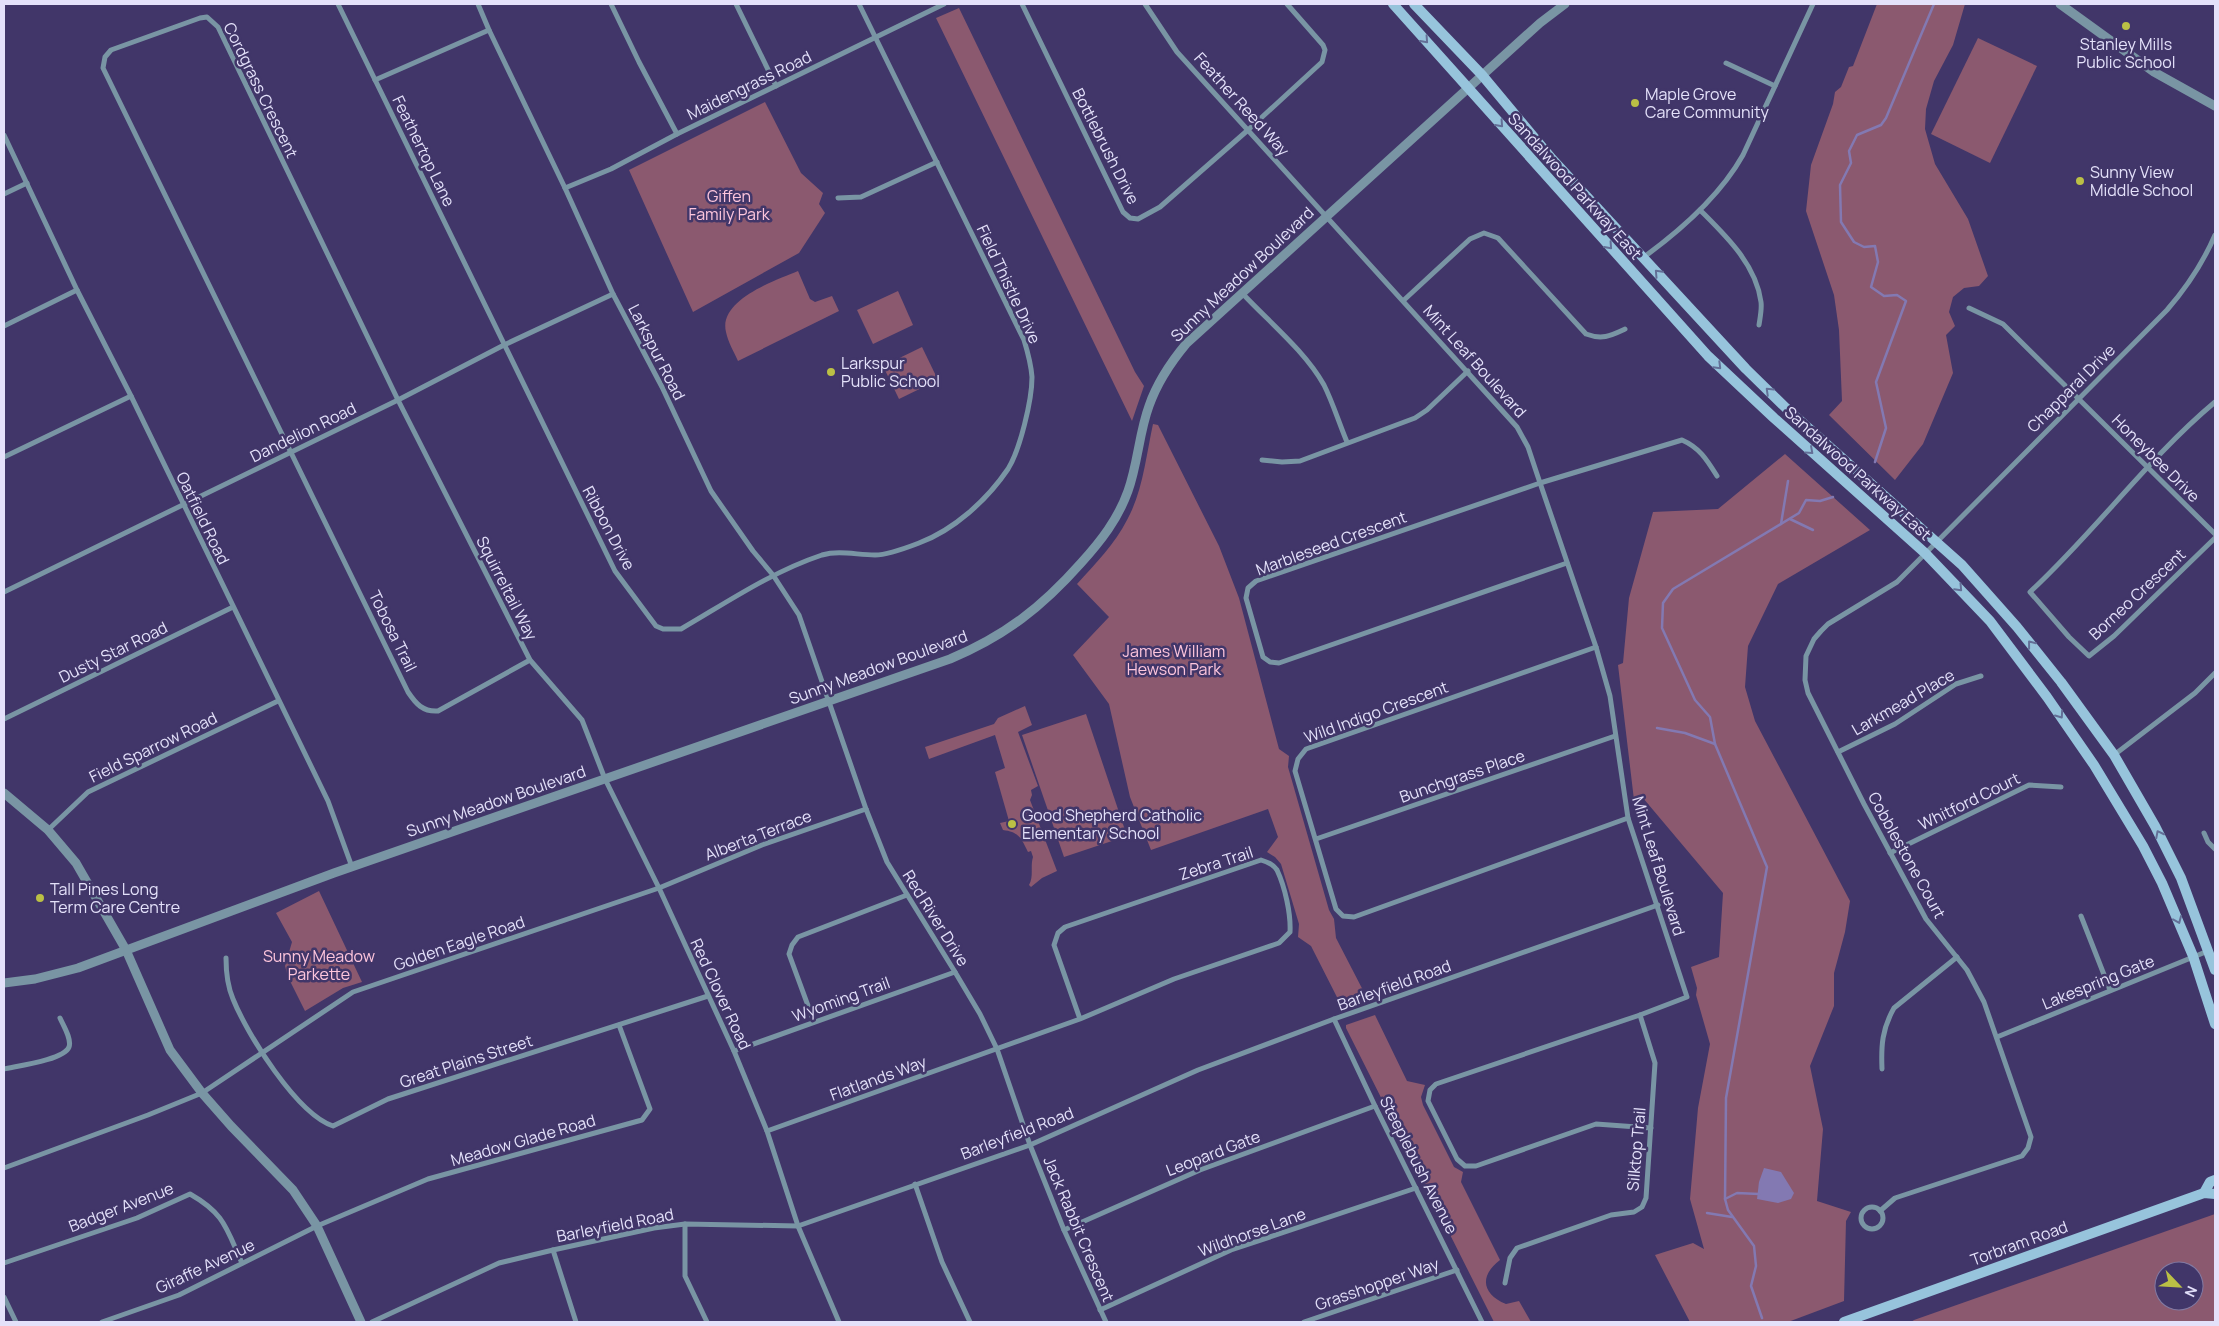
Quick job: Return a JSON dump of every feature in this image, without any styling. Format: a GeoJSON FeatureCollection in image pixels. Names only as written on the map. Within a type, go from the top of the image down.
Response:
{"type":"FeatureCollection","features":[{"type":"Feature","properties":{"kind":"main road","name":"Sandalwood Parkway East"},"geometry":{"type":"LineString","coordinates":[[1392,4],[1714,362],[1774,418],[1930,547],[1962,564],[2017,627],[2061,682],[2114,755],[2169,852],[2215,970]]}},
{"type":"Feature","properties":{"kind":"main road","name":"Sandalwood Parkway East"},"geometry":{"type":"LineString","coordinates":[[1414,4],[1482,75],[1552,159],[1746,369],[1930,547],[1990,621],[2047,696],[2094,764],[2151,861],[2193,956],[2215,1024]]}},
{"type":"Feature","properties":{"kind":"main road","name":"Torbram Road"},"geometry":{"type":"LineString","coordinates":[[1844,1322],[2204,1192],[2210,1182],[2215,1180]]}},
{"type":"Feature","properties":{"kind":"main road"},"geometry":{"type":"LineString","coordinates":[[2204,1192],[2215,1194]]}},
{"type":"Feature","properties":{"kind":"street"},"geometry":{"type":"LineString","coordinates":[[338,4],[375,80]]}},
{"type":"Feature","properties":{"kind":"street","name":"Larkspur Road"},"geometry":{"type":"LineString","coordinates":[[478,4],[613,294],[662,387],[711,491],[753,551],[773,575],[799,615],[830,701]]}},
{"type":"Feature","properties":{"kind":"street"},"geometry":{"type":"LineString","coordinates":[[611,4],[677,134]]}},
{"type":"Feature","properties":{"kind":"street"},"geometry":{"type":"LineString","coordinates":[[736,4],[776,86]]}},
{"type":"Feature","properties":{"kind":"street","name":"Field Thistle Drive"},"geometry":{"type":"LineString","coordinates":[[773,575],[823,555],[840,553],[876,555],[919,543],[944,531],[967,515],[995,485],[1008,468],[1015,454],[1024,428],[1032,379],[1030,358],[1024,340],[859,4]]}},
{"type":"Feature","properties":{"kind":"street","name":"Maidengrass Road"},"geometry":{"type":"LineString","coordinates":[[565,188],[611,169],[677,134],[944,4]]}},
{"type":"Feature","properties":{"kind":"street","name":"Bottlebrush Drive"},"geometry":{"type":"LineString","coordinates":[[1022,4],[1118,205],[1130,218],[1138,219],[1160,207],[1248,130]]}},
{"type":"Feature","properties":{"kind":"street","name":"Feather Reed Way"},"geometry":{"type":"LineString","coordinates":[[1144,4],[1177,52],[1327,216]]}},
{"type":"Feature","properties":{"kind":"street"},"geometry":{"type":"LineString","coordinates":[[1248,130],[1322,62],[1325,50],[1322,45],[1287,4]]}},
{"type":"Feature","properties":{"kind":"street","name":"Sunny Meadow Boulevard"},"geometry":{"type":"LineString","coordinates":[[4,983],[35,979],[78,968],[352,867],[970,651],[1006,631],[1051,595],[1100,542],[1120,512],[1132,479],[1149,405],[1170,366],[1195,335],[1540,23],[1565,4]]}},
{"type":"Feature","properties":{"kind":"street"},"geometry":{"type":"LineString","coordinates":[[1644,257],[1700,210],[1731,176],[1743,155],[1813,4]]}},
{"type":"Feature","properties":{"kind":"street"},"geometry":{"type":"LineString","coordinates":[[2060,4],[2154,72],[2215,106]]}},
{"type":"Feature","properties":{"kind":"street","name":"Cordgrass Crescent"},"geometry":{"type":"LineString","coordinates":[[292,452],[103,68],[106,57],[111,50],[200,18],[207,17],[214,21],[398,400]]}},
{"type":"Feature","properties":{"kind":"street","name":"Feathertop Lane"},"geometry":{"type":"LineString","coordinates":[[489,30],[375,80],[504,345]]}},
{"type":"Feature","properties":{"kind":"street"},"geometry":{"type":"LineString","coordinates":[[1726,63],[1775,86]]}},
{"type":"Feature","properties":{"kind":"street","name":"Oatfield Road"},"geometry":{"type":"LineString","coordinates":[[4,135],[77,290],[131,396],[182,505],[328,801],[352,867]]}},
{"type":"Feature","properties":{"kind":"street"},"geometry":{"type":"LineString","coordinates":[[838,198],[861,197],[937,162]]}},
{"type":"Feature","properties":{"kind":"street"},"geometry":{"type":"LineString","coordinates":[[4,194],[26,183]]}},
{"type":"Feature","properties":{"kind":"street"},"geometry":{"type":"LineString","coordinates":[[1700,210],[1741,255],[1754,279],[1762,303],[1759,325]]}},
{"type":"Feature","properties":{"kind":"street","name":"Mint Leaf Boulevard"},"geometry":{"type":"LineString","coordinates":[[1327,216],[1404,300],[1522,435],[1596,647],[1610,696],[1628,818],[1687,997],[1640,1015],[1436,1084],[1430,1090],[1428,1101],[1457,1159],[1465,1166],[1476,1166],[1596,1124],[1651,1128]]}},
{"type":"Feature","properties":{"kind":"street"},"geometry":{"type":"LineString","coordinates":[[1404,300],[1470,239],[1484,233],[1498,238],[1586,334],[1606,338],[1625,329]]}},
{"type":"Feature","properties":{"kind":"street","name":"Chapparal Drive"},"geometry":{"type":"LineString","coordinates":[[1930,547],[2167,310],[2190,283],[2207,255],[2215,235]]}},
{"type":"Feature","properties":{"kind":"street"},"geometry":{"type":"LineString","coordinates":[[4,326],[77,290]]}},
{"type":"Feature","properties":{"kind":"street"},"geometry":{"type":"LineString","coordinates":[[1242,293],[1316,373],[1324,385],[1347,442]]}},
{"type":"Feature","properties":{"kind":"street","name":"Dandelion Road"},"geometry":{"type":"LineString","coordinates":[[4,592],[398,400],[504,345],[613,294]]}},
{"type":"Feature","properties":{"kind":"street","name":"Honeybee Drive"},"geometry":{"type":"LineString","coordinates":[[1969,308],[2003,324],[2215,536]]}},
{"type":"Feature","properties":{"kind":"street","name":"Ribbon Drive"},"geometry":{"type":"LineString","coordinates":[[504,345],[615,571],[656,626],[664,629],[680,629],[773,575]]}},
{"type":"Feature","properties":{"kind":"street"},"geometry":{"type":"LineString","coordinates":[[1262,460],[1300,461],[1415,418],[1427,410],[1468,372]]}},
{"type":"Feature","properties":{"kind":"street"},"geometry":{"type":"LineString","coordinates":[[4,457],[131,396]]}},
{"type":"Feature","properties":{"kind":"street","name":"Squirreltail Way"},"geometry":{"type":"LineString","coordinates":[[398,400],[530,660],[582,720],[605,779]]}},
{"type":"Feature","properties":{"kind":"street"},"geometry":{"type":"LineString","coordinates":[[2148,467],[2215,402]]}},
{"type":"Feature","properties":{"kind":"street"},"geometry":{"type":"LineString","coordinates":[[1540,483],[1682,440],[1702,452],[1717,476]]}},
{"type":"Feature","properties":{"kind":"street","name":"Tobosa Trail"},"geometry":{"type":"LineString","coordinates":[[292,452],[408,692],[417,705],[430,711],[438,711],[530,660]]}},
{"type":"Feature","properties":{"kind":"street","name":"Borneo Crescent"},"geometry":{"type":"LineString","coordinates":[[2148,467],[2076,547],[2030,592],[2069,637],[2089,656],[2114,636],[2215,536]]}},
{"type":"Feature","properties":{"kind":"street","name":"Marbleseed Crescent"},"geometry":{"type":"LineString","coordinates":[[1540,483],[1256,581],[1248,588],[1246,598],[1263,656],[1270,662],[1279,663],[1567,563]]}},
{"type":"Feature","properties":{"kind":"street","name":"Cobblestone Court"},"geometry":{"type":"LineString","coordinates":[[1880,1211],[1895,1198],[2014,1159],[2026,1152],[2030,1142],[2030,1131],[1984,1002],[1971,976],[1926,920],[1806,687],[1804,665],[1814,639],[1828,624],[1892,585],[1930,547]]}},
{"type":"Feature","properties":{"kind":"street","name":"Dusty Star Road"},"geometry":{"type":"LineString","coordinates":[[4,719],[233,607]]}},
{"type":"Feature","properties":{"kind":"street","name":"Wild Indigo Crescent"},"geometry":{"type":"LineString","coordinates":[[1596,647],[1306,749],[1298,759],[1295,771],[1336,909],[1343,916],[1354,917],[1628,818]]}},
{"type":"Feature","properties":{"kind":"street"},"geometry":{"type":"LineString","coordinates":[[2114,755],[2195,693],[2215,673]]}},
{"type":"Feature","properties":{"kind":"street","name":"Larkmead Place"},"geometry":{"type":"LineString","coordinates":[[1838,752],[1895,724],[1956,684],[1981,676]]}},
{"type":"Feature","properties":{"kind":"street","name":"Field Sparrow Road"},"geometry":{"type":"LineString","coordinates":[[48,830],[88,792],[278,701]]}},
{"type":"Feature","properties":{"kind":"street","name":"Red River Drive"},"geometry":{"type":"LineString","coordinates":[[830,701],[866,809],[887,862],[980,1014],[997,1049],[1030,1145]]}},
{"type":"Feature","properties":{"kind":"street","name":"Bunchgrass Place"},"geometry":{"type":"LineString","coordinates":[[1316,840],[1615,736]]}},
{"type":"Feature","properties":{"kind":"street","name":"Red Clover Road"},"geometry":{"type":"LineString","coordinates":[[605,779],[659,888],[734,1051],[767,1132],[798,1226],[839,1322]]}},
{"type":"Feature","properties":{"kind":"street","name":"Whitford Court"},"geometry":{"type":"LineString","coordinates":[[1890,853],[2029,785],[2061,787]]}},
{"type":"Feature","properties":{"kind":"street"},"geometry":{"type":"LineString","coordinates":[[4,793],[48,830],[76,863],[126,950],[170,1050],[202,1093],[293,1190],[317,1226],[361,1322]]}},
{"type":"Feature","properties":{"kind":"street","name":"Alberta Terrace"},"geometry":{"type":"LineString","coordinates":[[659,888],[762,845],[866,809]]}},
{"type":"Feature","properties":{"kind":"street"},"geometry":{"type":"LineString","coordinates":[[2204,833],[2208,842],[2215,849]]}},
{"type":"Feature","properties":{"kind":"street","name":"Zebra Trail"},"geometry":{"type":"LineString","coordinates":[[997,1049],[1080,1019],[1174,979],[1279,942],[1290,932],[1291,916],[1276,869],[1269,863],[1261,860],[1065,927],[1058,933],[1054,944],[1080,1019]]}},
{"type":"Feature","properties":{"kind":"street","name":"Golden Eagle Road"},"geometry":{"type":"LineString","coordinates":[[202,1093],[353,992],[659,888]]}},
{"type":"Feature","properties":{"kind":"street"},"geometry":{"type":"LineString","coordinates":[[814,1022],[789,954],[792,944],[798,937],[906,895]]}},
{"type":"Feature","properties":{"kind":"street","name":"Barleyfield Road"},"geometry":{"type":"LineString","coordinates":[[372,1322],[500,1264],[553,1250],[654,1228],[685,1224],[798,1226],[1030,1145],[1198,1070],[1334,1019],[1658,905]]}},
{"type":"Feature","properties":{"kind":"street"},"geometry":{"type":"LineString","coordinates":[[2081,916],[2110,990]]}},
{"type":"Feature","properties":{"kind":"street","name":"Lakespring Gate"},"geometry":{"type":"LineString","coordinates":[[1997,1037],[2208,951]]}},
{"type":"Feature","properties":{"kind":"street"},"geometry":{"type":"LineString","coordinates":[[1882,1069],[1881,1042],[1888,1018],[1894,1008],[1957,957]]}},
{"type":"Feature","properties":{"kind":"street"},"geometry":{"type":"LineString","coordinates":[[226,958],[226,977],[233,1000],[263,1053]]}},
{"type":"Feature","properties":{"kind":"street","name":"Wyoming Trail"},"geometry":{"type":"LineString","coordinates":[[734,1051],[955,972]]}},
{"type":"Feature","properties":{"kind":"street","name":"Great Plains Street"},"geometry":{"type":"LineString","coordinates":[[263,1053],[292,1095],[326,1123],[333,1126],[388,1099],[708,996]]}},
{"type":"Feature","properties":{"kind":"street","name":"Silktop Trail"},"geometry":{"type":"LineString","coordinates":[[1505,1283],[1510,1258],[1517,1248],[1611,1215],[1634,1212],[1642,1207],[1646,1198],[1655,1063],[1640,1015]]}},
{"type":"Feature","properties":{"kind":"street"},"geometry":{"type":"LineString","coordinates":[[4,1069],[63,1054],[69,1048],[70,1040],[60,1018]]}},
{"type":"Feature","properties":{"kind":"street","name":"Steeplebush Avenue"},"geometry":{"type":"LineString","coordinates":[[1334,1019],[1374,1106],[1482,1322]]}},
{"type":"Feature","properties":{"kind":"street","name":"Meadow Glade Road"},"geometry":{"type":"LineString","coordinates":[[317,1226],[428,1179],[642,1120],[650,1109],[619,1025]]}},
{"type":"Feature","properties":{"kind":"street","name":"Flatlands Way"},"geometry":{"type":"LineString","coordinates":[[767,1132],[997,1049]]}},
{"type":"Feature","properties":{"kind":"street"},"geometry":{"type":"LineString","coordinates":[[4,1168],[202,1093]]}},
{"type":"Feature","properties":{"kind":"street","name":"Leopard Gate"},"geometry":{"type":"LineString","coordinates":[[1064,1230],[1200,1170],[1374,1106]]}},
{"type":"Feature","properties":{"kind":"street","name":"Jack Rabbit Crescent"},"geometry":{"type":"LineString","coordinates":[[1030,1145],[1064,1230],[1106,1322]]}},
{"type":"Feature","properties":{"kind":"street"},"geometry":{"type":"LineString","coordinates":[[915,1184],[942,1262],[970,1322]]}},
{"type":"Feature","properties":{"kind":"street","name":"Wildhorse Lane"},"geometry":{"type":"LineString","coordinates":[[1100,1310],[1231,1250],[1416,1188]]}},
{"type":"Feature","properties":{"kind":"street","name":"Badger Avenue"},"geometry":{"type":"LineString","coordinates":[[4,1262],[137,1218],[190,1194],[210,1206],[223,1220],[242,1263]]}},
{"type":"Feature","properties":{"kind":"street"},"geometry":{"type":"LineString","coordinates":[[1870,1207],[1880,1211],[1883,1217],[1878,1227],[1871,1229],[1864,1227],[1861,1220],[1864,1210],[1870,1207]]}},
{"type":"Feature","properties":{"kind":"street"},"geometry":{"type":"LineString","coordinates":[[685,1224],[685,1276],[707,1322]]}},
{"type":"Feature","properties":{"kind":"street","name":"Giraffe Avenue"},"geometry":{"type":"LineString","coordinates":[[102,1322],[178,1295],[317,1226]]}},
{"type":"Feature","properties":{"kind":"street"},"geometry":{"type":"LineString","coordinates":[[553,1250],[576,1322]]}},
{"type":"Feature","properties":{"kind":"street","name":"Grasshopper Way"},"geometry":{"type":"LineString","coordinates":[[1308,1322],[1457,1270]]}},
{"type":"Feature","properties":{"kind":"street"},"geometry":{"type":"LineString","coordinates":[[4,1297],[16,1322]]}},
{"type":"Feature","properties":{"kind":"green space"},"geometry":{"type":"Polygon","coordinates":[[[1877,4],[1965,4],[1953,45],[1934,81],[1926,109],[1925,129],[1935,164],[1968,219],[1988,276],[1979,286],[1964,288],[1953,297],[1949,312],[1955,326],[1946,335],[1953,373],[1923,444],[1895,480],[1829,415],[1842,401],[1839,330],[1834,295],[1806,211],[1811,165],[1833,104],[1835,92],[1841,87],[1849,67],[1853,66],[1877,4]]]}},
{"type":"Feature","properties":{"kind":"green space"},"geometry":{"type":"Polygon","coordinates":[[[959,8],[1135,372],[1144,386],[1132,421],[936,18],[959,8]]]}},
{"type":"Feature","properties":{"kind":"green space"},"geometry":{"type":"Polygon","coordinates":[[[1978,38],[2037,66],[1990,163],[1931,134],[1978,38]]]}},
{"type":"Feature","properties":{"kind":"green space","name":"Giffen Family Park"},"geometry":{"type":"Polygon","coordinates":[[[765,102],[801,173],[823,193],[819,204],[825,213],[799,253],[693,312],[629,170],[765,102]]]}},
{"type":"Feature","properties":{"kind":"green space"},"geometry":{"type":"Polygon","coordinates":[[[798,271],[810,299],[815,302],[832,296],[839,311],[738,361],[726,332],[726,321],[731,310],[739,301],[763,286],[798,271]]]}},
{"type":"Feature","properties":{"kind":"green space"},"geometry":{"type":"Polygon","coordinates":[[[898,291],[913,325],[873,344],[857,310],[898,291]]]}},
{"type":"Feature","properties":{"kind":"green space"},"geometry":{"type":"Polygon","coordinates":[[[922,347],[938,380],[899,399],[883,366],[922,347]]]}},
{"type":"Feature","properties":{"kind":"green space","name":"James William Hewson Park"},"geometry":{"type":"Polygon","coordinates":[[[1153,424],[1158,425],[1219,546],[1239,598],[1279,749],[1289,756],[1288,767],[1329,910],[1334,919],[1336,938],[1367,998],[1342,1007],[1311,946],[1298,937],[1299,924],[1281,864],[1267,852],[1278,837],[1268,809],[1151,850],[1130,797],[1109,704],[1073,655],[1109,617],[1077,584],[1111,546],[1132,509],[1143,473],[1153,424]]]}},
{"type":"Feature","properties":{"kind":"green space"},"geometry":{"type":"Polygon","coordinates":[[[1785,454],[1870,530],[1778,584],[1748,646],[1745,687],[1755,721],[1850,901],[1845,932],[1834,973],[1834,1006],[1810,1066],[1823,1129],[1817,1201],[1851,1212],[1846,1221],[1844,1301],[1788,1322],[1690,1322],[1655,1255],[1693,1243],[1704,1249],[1690,1199],[1698,1108],[1710,1044],[1696,995],[1697,988],[1691,967],[1719,957],[1723,893],[1643,798],[1634,800],[1618,665],[1623,663],[1629,598],[1653,512],[1718,509],[1785,454]]]}},
{"type":"Feature","properties":{"kind":"green space"},"geometry":{"type":"Polygon","coordinates":[[[1025,706],[1032,725],[1018,732],[1038,786],[1031,790],[1030,800],[1057,871],[1042,878],[1031,887],[1029,885],[1033,857],[1031,851],[1028,852],[1016,834],[1003,830],[1000,823],[1009,821],[995,772],[1005,768],[995,735],[929,759],[925,747],[994,724],[998,718],[1025,706]]]}},
{"type":"Feature","properties":{"kind":"green space"},"geometry":{"type":"Polygon","coordinates":[[[1086,714],[1127,836],[1064,857],[1022,735],[1086,714]]]}},
{"type":"Feature","properties":{"kind":"green space","name":"Sunny Meadow Parkette"},"geometry":{"type":"Polygon","coordinates":[[[319,891],[362,982],[343,988],[305,1011],[288,977],[285,966],[292,942],[276,913],[319,891]]]}},
{"type":"Feature","properties":{"kind":"green space"},"geometry":{"type":"Polygon","coordinates":[[[1375,1015],[1407,1081],[1425,1085],[1421,1097],[1423,1105],[1454,1167],[1463,1172],[1461,1182],[1500,1260],[1493,1266],[1486,1278],[1488,1290],[1498,1300],[1506,1304],[1519,1301],[1531,1322],[1494,1322],[1346,1028],[1346,1025],[1375,1015]]]}},
{"type":"Feature","properties":{"kind":"green space"},"geometry":{"type":"Polygon","coordinates":[[[2215,1214],[2215,1322],[1911,1322],[1914,1320],[2215,1214]]]}},
{"type":"Feature","properties":{"kind":"shaded area"},"geometry":{"type":"Polygon","coordinates":[[[1764,1168],[1781,1172],[1794,1193],[1791,1199],[1778,1203],[1757,1199],[1759,1182],[1764,1168]]]}},
{"type":"Feature","properties":{"kind":"waterway"},"geometry":{"type":"LineString","coordinates":[[1875,462],[1886,428],[1876,382],[1906,301],[1897,295],[1884,296],[1871,287],[1878,262],[1875,246],[1864,247],[1854,242],[1841,222],[1840,185],[1851,163],[1849,151],[1857,135],[1881,125],[1886,118],[1934,4]]}},
{"type":"Feature","properties":{"kind":"waterway"},"geometry":{"type":"LineString","coordinates":[[1781,524],[1788,481]]}},
{"type":"Feature","properties":{"kind":"waterway"},"geometry":{"type":"LineString","coordinates":[[1762,1318],[1751,1286],[1756,1266],[1754,1246],[1728,1210],[1725,1199],[1726,1098],[1767,867],[1715,744],[1710,717],[1695,700],[1662,628],[1663,603],[1673,589],[1799,513],[1806,500],[1820,501],[1833,497]]}},
{"type":"Feature","properties":{"kind":"waterway"},"geometry":{"type":"LineString","coordinates":[[1790,519],[1813,530]]}},
{"type":"Feature","properties":{"kind":"waterway"},"geometry":{"type":"LineString","coordinates":[[1657,728],[1685,733],[1715,744]]}},
{"type":"Feature","properties":{"kind":"waterway"},"geometry":{"type":"LineString","coordinates":[[1725,1199],[1737,1193],[1759,1194]]}},
{"type":"Feature","properties":{"kind":"waterway"},"geometry":{"type":"LineString","coordinates":[[1707,1213],[1732,1217]]}},
{"type":"Feature","properties":{"kind":"place","name":"Stanley Mills Public School"},"geometry":{"type":"Point","coordinates":[2126,26]}},
{"type":"Feature","properties":{"kind":"place","name":"Maple Grove Care Community"},"geometry":{"type":"Point","coordinates":[1635,103]}},
{"type":"Feature","properties":{"kind":"place","name":"Sunny View Middle School"},"geometry":{"type":"Point","coordinates":[2080,181]}},
{"type":"Feature","properties":{"kind":"place","name":"Larkspur Public School"},"geometry":{"type":"Point","coordinates":[831,372]}},
{"type":"Feature","properties":{"kind":"place","name":"Good Shepherd Catholic Elementary School"},"geometry":{"type":"Point","coordinates":[1012,824]}},
{"type":"Feature","properties":{"kind":"place","name":"Tall Pines Long Term Care Centre"},"geometry":{"type":"Point","coordinates":[40,898]}}]}
